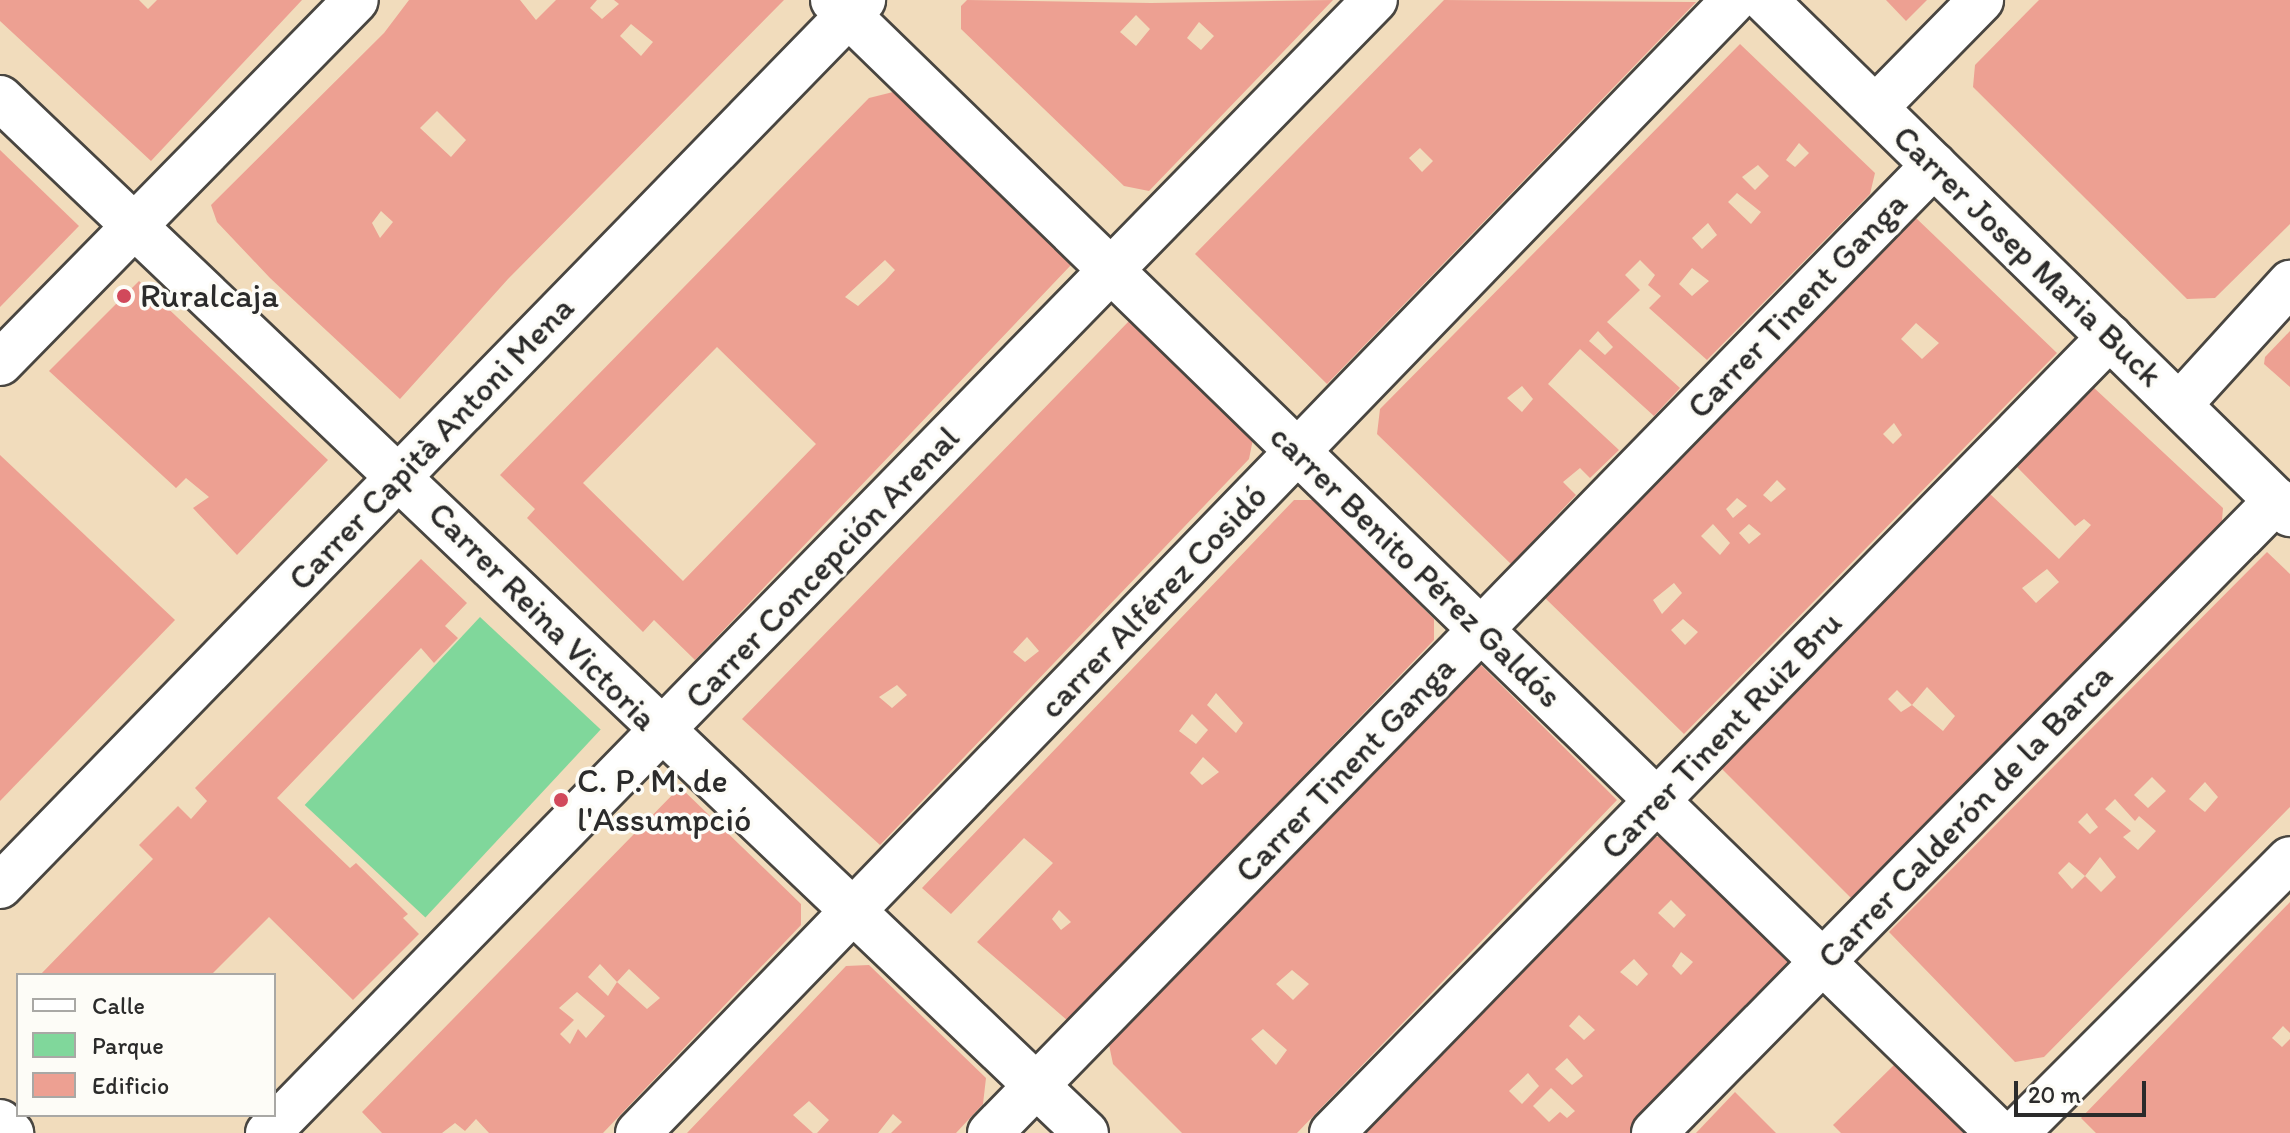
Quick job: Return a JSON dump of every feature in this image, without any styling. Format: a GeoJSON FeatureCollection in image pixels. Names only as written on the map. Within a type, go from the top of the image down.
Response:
{"type":"FeatureCollection","features":[{"type":"Feature","properties":{"kind":"street"},"geometry":{"type":"LineString","coordinates":[[0,363],[356,0]]}},
{"type":"Feature","properties":{"kind":"street","name":"Carrer Concepción Arenal"},"geometry":{"type":"LineString","coordinates":[[268,1133],[1375,0]]}},
{"type":"Feature","properties":{"kind":"street","name":"carrer Alférez Cosidó"},"geometry":{"type":"LineString","coordinates":[[638,1133],[1734,0]]}},
{"type":"Feature","properties":{"kind":"street","name":"Carrer Josep Maria Buck"},"geometry":{"type":"LineString","coordinates":[[1765,0],[2283,507]]}},
{"type":"Feature","properties":{"kind":"street"},"geometry":{"type":"LineString","coordinates":[[1876,107],[1981,0]]}},
{"type":"Feature","properties":{"kind":"street","name":"carrer Benito Pérez Galdós"},"geometry":{"type":"LineString","coordinates":[[848,5],[1113,271],[1999,1133]]}},
{"type":"Feature","properties":{"kind":"street","name":"Carrer Capità Antoni Mena"},"geometry":{"type":"LineString","coordinates":[[0,886],[399,476],[848,5]]}},
{"type":"Feature","properties":{"kind":"street","name":"Carrer Reina Victoria"},"geometry":{"type":"LineString","coordinates":[[0,98],[556,623],[661,732],[1086,1133]]}},
{"type":"Feature","properties":{"kind":"street","name":"Carrer Tinent Ganga"},"geometry":{"type":"LineString","coordinates":[[990,1133],[1934,165]]}},
{"type":"Feature","properties":{"kind":"street"},"geometry":{"type":"LineString","coordinates":[[2180,404],[2290,283]]}},
{"type":"Feature","properties":{"kind":"street","name":"Carrer Tinent Ruiz Bru"},"geometry":{"type":"LineString","coordinates":[[1332,1133],[2110,337]]}},
{"type":"Feature","properties":{"kind":"street","name":"Carrer Calderón de la Barca"},"geometry":{"type":"LineString","coordinates":[[1654,1133],[1823,961],[2283,507]]}},
{"type":"Feature","properties":{"kind":"street"},"geometry":{"type":"LineString","coordinates":[[2016,1133],[2290,859]]}},
{"type":"Feature","properties":{"kind":"street"},"geometry":{"type":"LineString","coordinates":[[0,1122],[11,1133]]}},
{"type":"Feature","properties":{"kind":"green space"},"geometry":{"type":"Polygon","coordinates":[[[480,617],[601,730],[425,917],[305,805],[480,617]]]}},
{"type":"Feature","properties":{"kind":"building"},"geometry":{"type":"Polygon","coordinates":[[[0,0],[139,0],[148,9],[157,0],[302,0],[151,161],[0,21],[0,0]]]}},
{"type":"Feature","properties":{"kind":"building"},"geometry":{"type":"Polygon","coordinates":[[[409,0],[520,0],[536,20],[556,0],[597,0],[590,8],[602,19],[619,4],[614,0],[784,0],[508,279],[400,399],[270,278],[217,222],[211,205],[384,33],[409,0]],[[631,24],[620,36],[641,56],[653,42],[631,24]],[[437,111],[420,128],[451,157],[466,140],[437,111]],[[381,211],[372,223],[380,238],[393,222],[381,211]]]}},
{"type":"Feature","properties":{"kind":"building"},"geometry":{"type":"Polygon","coordinates":[[[967,0],[1151,3],[1333,0],[1149,191],[1124,186],[961,29],[961,6],[967,0]],[[1136,15],[1120,32],[1136,46],[1150,29],[1136,15]],[[1199,22],[1187,38],[1201,50],[1214,36],[1199,22]]]}},
{"type":"Feature","properties":{"kind":"building"},"geometry":{"type":"Polygon","coordinates":[[[1444,0],[1696,2],[1327,384],[1195,254],[1444,0]],[[1420,148],[1409,158],[1422,172],[1433,161],[1420,148]]]}},
{"type":"Feature","properties":{"kind":"building"},"geometry":{"type":"Polygon","coordinates":[[[1886,0],[1927,0],[1906,21],[1886,0]]]}},
{"type":"Feature","properties":{"kind":"building"},"geometry":{"type":"Polygon","coordinates":[[[2039,0],[2290,0],[2290,224],[2215,298],[2187,299],[1973,87],[1975,65],[2039,0]]]}},
{"type":"Feature","properties":{"kind":"building"},"geometry":{"type":"Polygon","coordinates":[[[1740,44],[1875,173],[1870,194],[1707,360],[1649,308],[1661,296],[1648,285],[1655,275],[1640,260],[1625,275],[1640,290],[1607,322],[1680,388],[1654,416],[1580,349],[1548,384],[1619,450],[1590,478],[1580,468],[1563,482],[1576,495],[1511,564],[1377,434],[1380,409],[1740,44]],[[1799,143],[1786,160],[1795,167],[1809,153],[1799,143]],[[1758,165],[1742,177],[1755,190],[1769,176],[1758,165]],[[1737,193],[1728,202],[1751,224],[1761,212],[1737,193]],[[1708,223],[1692,238],[1702,249],[1717,235],[1708,223]],[[1692,268],[1679,284],[1692,296],[1709,281],[1692,268]],[[1598,331],[1589,341],[1605,355],[1613,347],[1598,331]],[[1522,386],[1507,398],[1522,412],[1533,399],[1522,386]]]}},
{"type":"Feature","properties":{"kind":"building"},"geometry":{"type":"Polygon","coordinates":[[[897,91],[1006,194],[1071,265],[695,660],[654,620],[643,632],[527,518],[535,509],[500,475],[869,98],[897,91]],[[885,260],[845,297],[858,306],[895,270],[885,260]],[[717,347],[583,483],[683,581],[816,444],[717,347]]]}},
{"type":"Feature","properties":{"kind":"building"},"geometry":{"type":"Polygon","coordinates":[[[0,150],[79,226],[0,307],[0,150]]]}},
{"type":"Feature","properties":{"kind":"building"},"geometry":{"type":"Polygon","coordinates":[[[1916,218],[2057,353],[1684,734],[1543,596],[1916,218]],[[1916,323],[1901,339],[1922,359],[1939,343],[1916,323]],[[1894,423],[1883,434],[1893,444],[1902,435],[1894,423]],[[1777,480],[1763,495],[1771,502],[1786,489],[1777,480]],[[1737,498],[1726,509],[1733,518],[1747,506],[1737,498]],[[1713,524],[1701,536],[1720,555],[1730,543],[1713,524]],[[1749,524],[1739,533],[1749,544],[1761,534],[1749,524]],[[1674,583],[1653,600],[1662,614],[1682,593],[1674,583]],[[1683,619],[1671,630],[1685,645],[1698,632],[1683,619]]]}},
{"type":"Feature","properties":{"kind":"building"},"geometry":{"type":"Polygon","coordinates":[[[139,281],[328,460],[237,555],[193,508],[209,497],[186,478],[176,488],[49,371],[139,281]]]}},
{"type":"Feature","properties":{"kind":"building"},"geometry":{"type":"Polygon","coordinates":[[[1130,320],[1253,439],[1249,459],[880,845],[742,719],[1130,320]],[[1027,637],[1013,652],[1025,662],[1039,651],[1027,637]],[[897,685],[879,697],[892,708],[907,695],[897,685]]]}},
{"type":"Feature","properties":{"kind":"building"},"geometry":{"type":"Polygon","coordinates":[[[2290,331],[2290,387],[2264,364],[2265,357],[2290,331]]]}},
{"type":"Feature","properties":{"kind":"building"},"geometry":{"type":"Polygon","coordinates":[[[2092,386],[2223,508],[2221,532],[1853,900],[1719,766],[1989,493],[2059,559],[2091,525],[2084,519],[2075,526],[2015,465],[2092,386]],[[2047,569],[2022,588],[2036,603],[2059,582],[2047,569]],[[1927,687],[1912,705],[1943,731],[1955,716],[1927,687]],[[1897,690],[1888,699],[1901,712],[1912,705],[1897,690]]]}},
{"type":"Feature","properties":{"kind":"building"},"geometry":{"type":"Polygon","coordinates":[[[0,455],[175,620],[0,801],[0,455]]]}},
{"type":"Feature","properties":{"kind":"building"},"geometry":{"type":"Polygon","coordinates":[[[1294,500],[1314,500],[1434,619],[1434,640],[1068,1021],[977,942],[1053,863],[1024,838],[951,914],[922,888],[1294,500]],[[1216,693],[1207,705],[1236,733],[1243,723],[1216,693]],[[1192,714],[1179,731],[1196,744],[1208,730],[1192,714]],[[1203,757],[1190,773],[1202,785],[1219,772],[1203,757]],[[1059,910],[1052,919],[1061,930],[1071,922],[1059,910]]]}},
{"type":"Feature","properties":{"kind":"building"},"geometry":{"type":"Polygon","coordinates":[[[2267,552],[2290,574],[2290,807],[2044,1057],[2015,1062],[1889,932],[2267,552]],[[2152,777],[2134,795],[2148,808],[2166,791],[2152,777]],[[2205,782],[2189,799],[2205,812],[2218,797],[2205,782]],[[2115,799],[2105,809],[2131,831],[2123,837],[2138,850],[2156,831],[2139,816],[2135,821],[2115,799]],[[2087,813],[2078,822],[2090,834],[2098,827],[2087,813]],[[2100,857],[2085,876],[2101,892],[2116,877],[2100,857]],[[2069,862],[2058,873],[2072,889],[2085,876],[2069,862]]]}},
{"type":"Feature","properties":{"kind":"building"},"geometry":{"type":"Polygon","coordinates":[[[421,559],[467,603],[445,626],[458,638],[434,663],[421,648],[277,798],[350,868],[356,863],[408,914],[403,918],[419,934],[353,1000],[269,917],[213,973],[42,973],[153,859],[139,845],[178,806],[191,819],[207,801],[195,788],[421,559]]]}},
{"type":"Feature","properties":{"kind":"building"},"geometry":{"type":"Polygon","coordinates":[[[1476,660],[1617,800],[1297,1133],[1182,1133],[1113,1064],[1108,1040],[1383,763],[1476,660]],[[1292,970],[1276,984],[1293,1000],[1309,984],[1292,970]],[[1263,1029],[1251,1039],[1276,1065],[1287,1050],[1263,1029]]]}},
{"type":"Feature","properties":{"kind":"building"},"geometry":{"type":"Polygon","coordinates":[[[680,787],[801,904],[801,925],[603,1133],[489,1133],[476,1119],[465,1131],[455,1123],[442,1133],[382,1133],[362,1112],[680,787]],[[600,964],[588,977],[608,996],[617,982],[600,964]],[[629,969],[617,982],[647,1009],[660,998],[629,969]],[[577,992],[559,1008],[574,1020],[560,1034],[570,1044],[578,1029],[586,1038],[605,1016],[577,992]]]}},
{"type":"Feature","properties":{"kind":"building"},"geometry":{"type":"Polygon","coordinates":[[[1639,837],[1659,837],[1793,966],[1633,1133],[1363,1133],[1639,837]],[[1671,900],[1658,913],[1674,928],[1686,915],[1671,900]],[[1681,952],[1672,966],[1681,975],[1693,962],[1681,952]],[[1634,959],[1620,972],[1637,986],[1648,974],[1634,959]],[[1579,1015],[1569,1026],[1584,1040],[1595,1030],[1579,1015]],[[1567,1058],[1555,1069],[1572,1085],[1583,1076],[1567,1058]],[[1528,1073],[1509,1091],[1522,1104],[1539,1086],[1528,1073]],[[1551,1088],[1533,1106],[1549,1122],[1560,1112],[1567,1118],[1575,1111],[1551,1088]]]}},
{"type":"Feature","properties":{"kind":"building"},"geometry":{"type":"Polygon","coordinates":[[[2290,902],[2290,1033],[2283,1026],[2272,1038],[2282,1047],[2290,1039],[2290,1133],[2096,1133],[2081,1118],[2290,902]]]}},
{"type":"Feature","properties":{"kind":"building"},"geometry":{"type":"Polygon","coordinates":[[[869,965],[986,1078],[983,1104],[956,1133],[891,1133],[902,1122],[893,1114],[878,1133],[817,1133],[829,1120],[809,1101],[793,1115],[813,1133],[687,1133],[846,966],[869,965]]]}},
{"type":"Feature","properties":{"kind":"building"},"geometry":{"type":"Polygon","coordinates":[[[1894,1065],[1964,1133],[1841,1133],[1833,1125],[1894,1065]]]}},
{"type":"Feature","properties":{"kind":"building"},"geometry":{"type":"Polygon","coordinates":[[[1735,1092],[1776,1133],[1696,1133],[1735,1092]]]}},
{"type":"Feature","properties":{"kind":"place","name":"Ruralcaja"},"geometry":{"type":"Point","coordinates":[124,296]}},
{"type":"Feature","properties":{"kind":"place","name":"C. P. M. de l'Assumpció"},"geometry":{"type":"Point","coordinates":[561,800]}}]}
